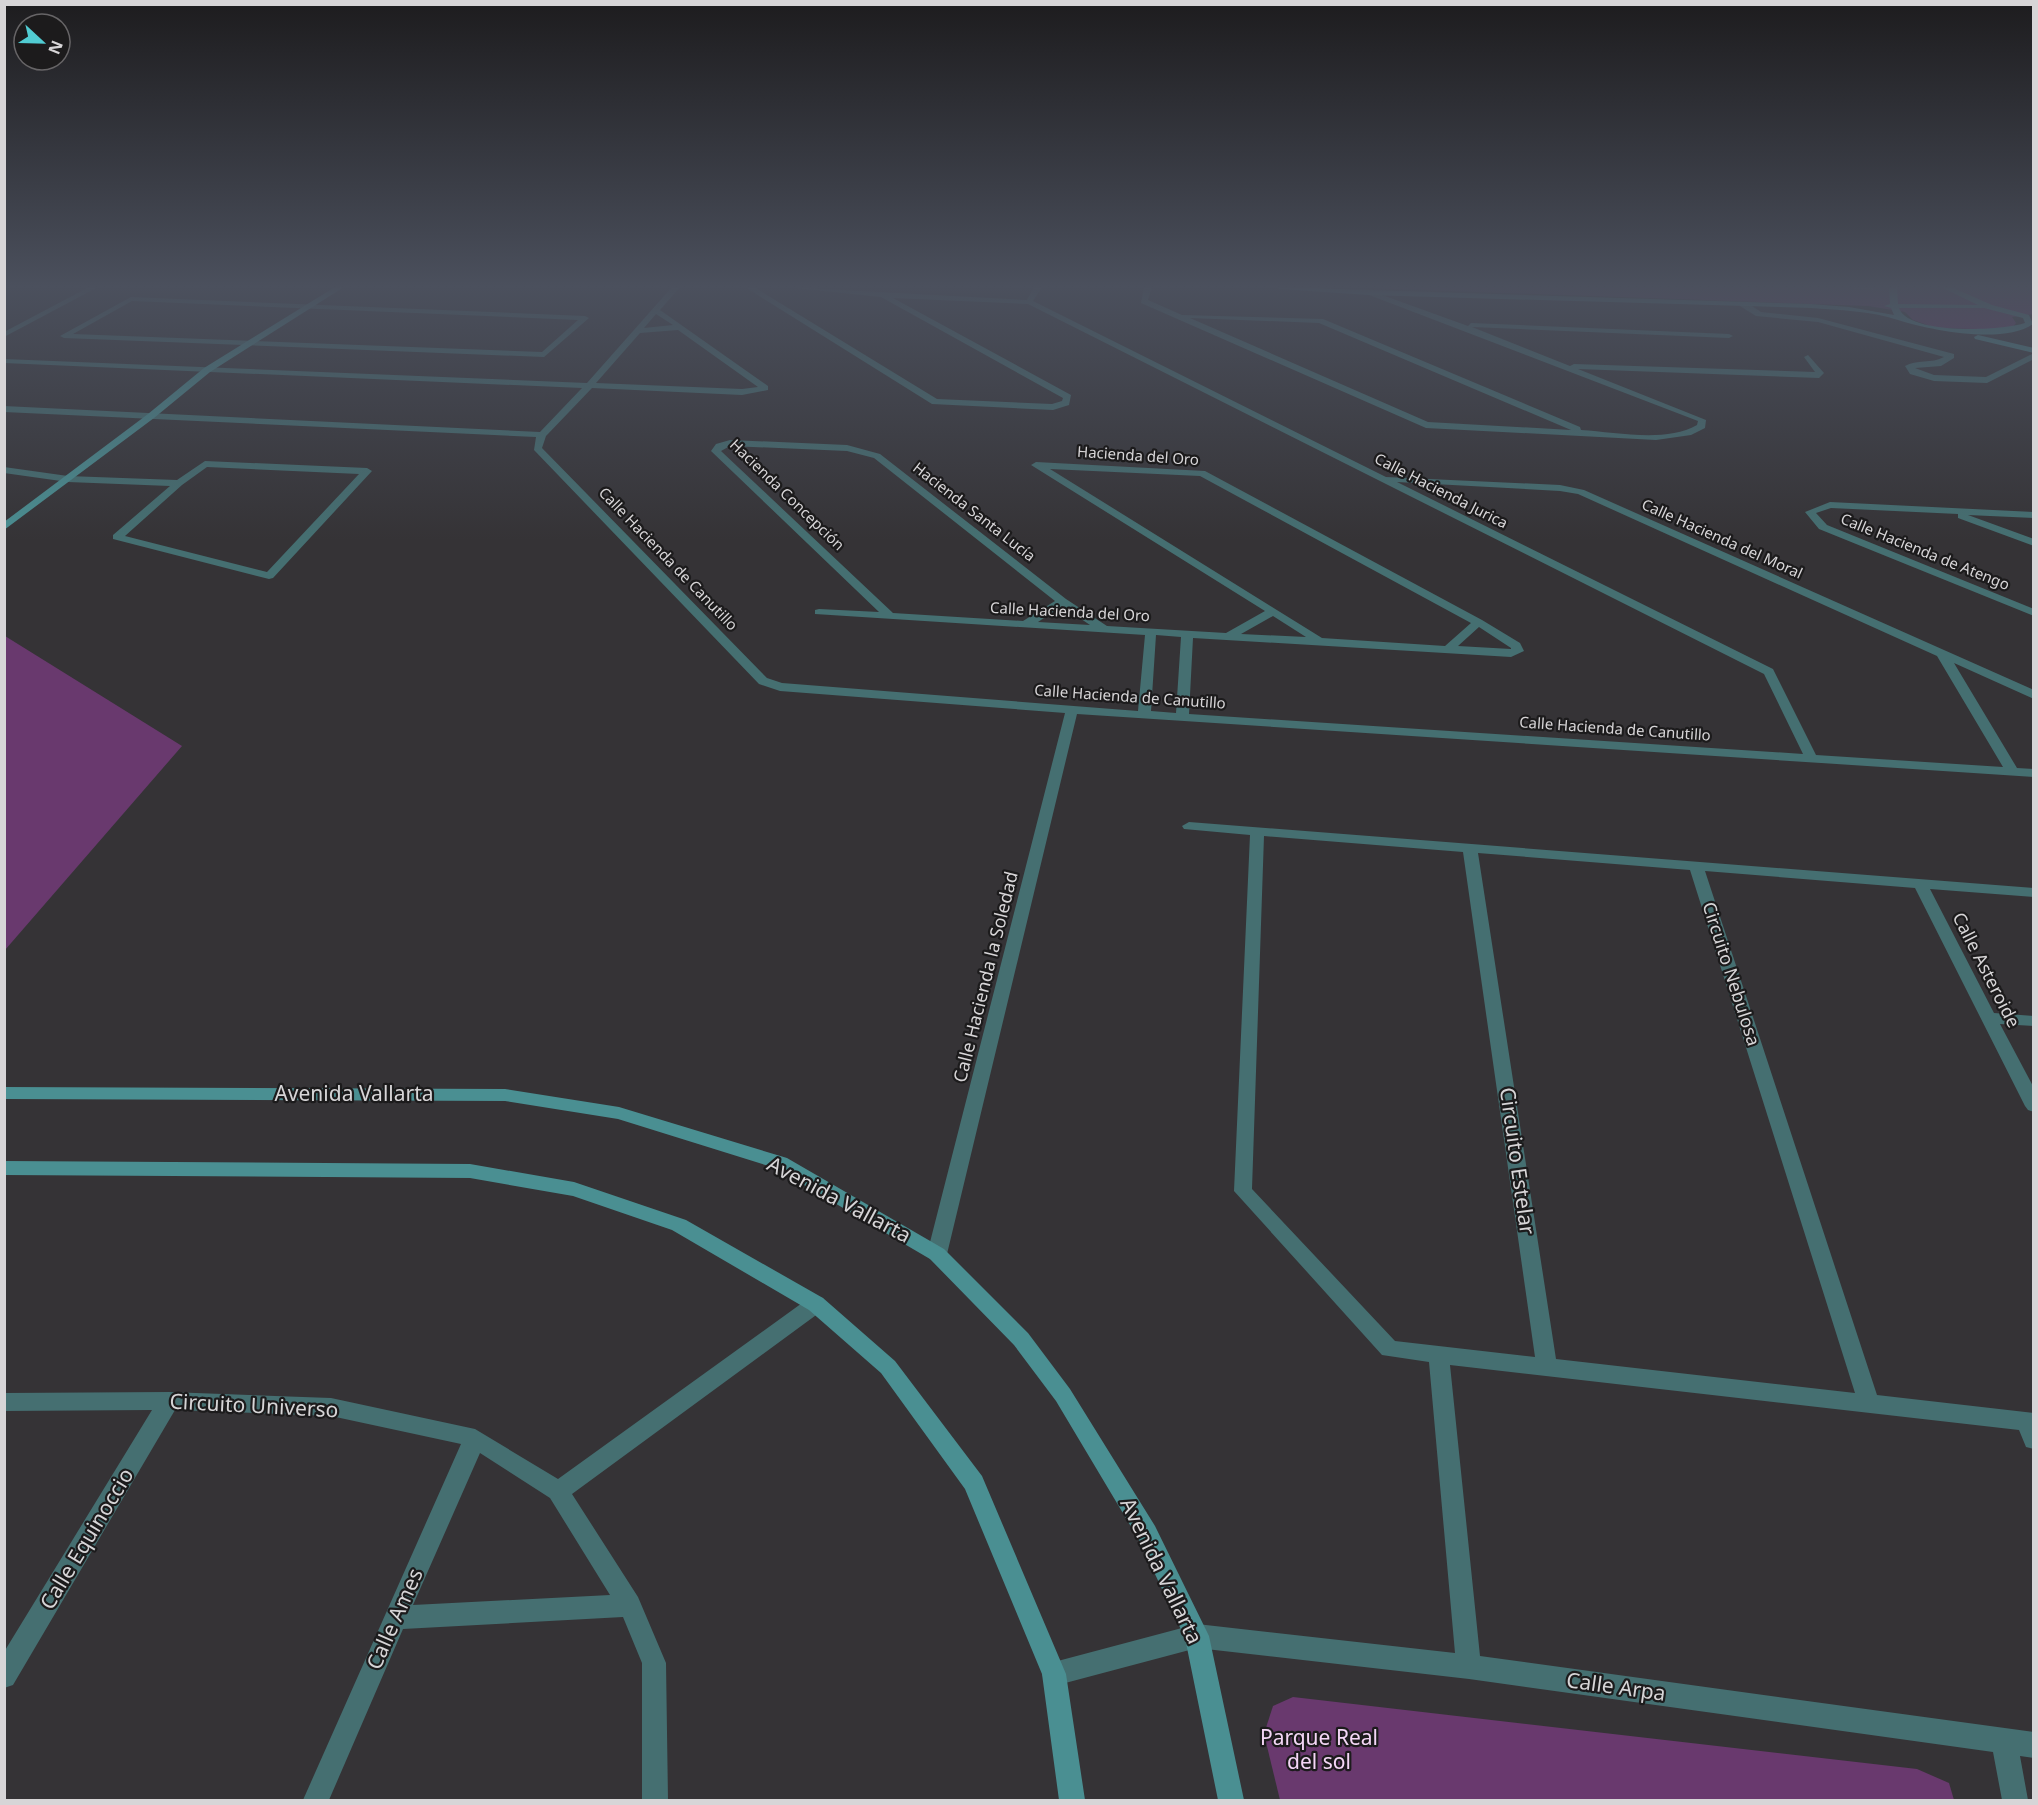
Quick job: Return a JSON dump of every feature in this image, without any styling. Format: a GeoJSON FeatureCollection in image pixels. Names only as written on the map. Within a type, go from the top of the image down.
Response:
{"type":"FeatureCollection","features":[{"type":"Feature","properties":{"kind":"street"},"geometry":{"type":"LineString","coordinates":[[4,527],[151,416],[205,371]]}},
{"type":"Feature","properties":{"kind":"street"},"geometry":{"type":"LineString","coordinates":[[236,371],[742,392],[765,388],[742,371]]}},
{"type":"Feature","properties":{"kind":"street"},"geometry":{"type":"LineString","coordinates":[[4,409],[542,435],[601,371]]}},
{"type":"Feature","properties":{"kind":"street"},"geometry":{"type":"LineString","coordinates":[[609,371],[633,388]]}},
{"type":"Feature","properties":{"kind":"street"},"geometry":{"type":"LineString","coordinates":[[885,371],[935,402],[1053,407],[1066,403],[1068,397],[1021,371]]}},
{"type":"Feature","properties":{"kind":"street","name":"Calle Hacienda Jurica"},"geometry":{"type":"LineString","coordinates":[[1168,371],[1769,672],[1812,759]]}},
{"type":"Feature","properties":{"kind":"street"},"geometry":{"type":"LineString","coordinates":[[1303,371],[1426,425],[1656,437],[1691,432],[1702,426],[1702,420],[1576,371]]}},
{"type":"Feature","properties":{"kind":"street"},"geometry":{"type":"LineString","coordinates":[[1440,371],[1588,433]]}},
{"type":"Feature","properties":{"kind":"street"},"geometry":{"type":"LineString","coordinates":[[1712,371],[1819,375],[1819,371]]}},
{"type":"Feature","properties":{"kind":"street"},"geometry":{"type":"LineString","coordinates":[[1912,371],[1934,378],[1987,380],[2002,371]]}},
{"type":"Feature","properties":{"kind":"street","name":"Calle Hacienda de Canutillo"},"geometry":{"type":"LineString","coordinates":[[542,435],[537,448],[763,681],[780,687],[1144,715],[2034,773]]}},
{"type":"Feature","properties":{"kind":"street","name":"Hacienda Concepción"},"geometry":{"type":"LineString","coordinates":[[865,451],[730,443],[718,446],[716,451],[891,617]]}},
{"type":"Feature","properties":{"kind":"street","name":"Hacienda Santa Lucía"},"geometry":{"type":"LineString","coordinates":[[865,451],[877,456],[1062,600],[1103,628]]}},
{"type":"Feature","properties":{"kind":"street"},"geometry":{"type":"LineString","coordinates":[[4,470],[68,479],[179,483],[205,464],[367,471],[269,576],[117,537],[179,483]]}},
{"type":"Feature","properties":{"kind":"street","name":"Hacienda del Oro"},"geometry":{"type":"LineString","coordinates":[[1036,465],[1202,473],[1478,622],[1516,646],[1518,651],[1511,653],[1319,641],[1272,612],[1036,465]]}},
{"type":"Feature","properties":{"kind":"street","name":"Calle Hacienda del Moral"},"geometry":{"type":"LineString","coordinates":[[1382,478],[1560,488],[1581,492],[2034,695]]}},
{"type":"Feature","properties":{"kind":"street","name":"Calle Hacienda de Atengo"},"geometry":{"type":"LineString","coordinates":[[1948,511],[1830,505],[1810,512],[1823,527],[2034,613]]}},
{"type":"Feature","properties":{"kind":"street"},"geometry":{"type":"LineString","coordinates":[[1948,511],[2034,515]]}},
{"type":"Feature","properties":{"kind":"street"},"geometry":{"type":"LineString","coordinates":[[1948,511],[2034,543]]}},
{"type":"Feature","properties":{"kind":"street"},"geometry":{"type":"LineString","coordinates":[[1026,624],[1062,600]]}},
{"type":"Feature","properties":{"kind":"street","name":"Calle Hacienda del Oro"},"geometry":{"type":"LineString","coordinates":[[819,612],[1319,641]]}},
{"type":"Feature","properties":{"kind":"street"},"geometry":{"type":"LineString","coordinates":[[1229,636],[1272,612]]}},
{"type":"Feature","properties":{"kind":"street"},"geometry":{"type":"LineString","coordinates":[[1449,648],[1478,622]]}},
{"type":"Feature","properties":{"kind":"street"},"geometry":{"type":"LineString","coordinates":[[1144,715],[1151,631]]}},
{"type":"Feature","properties":{"kind":"street"},"geometry":{"type":"LineString","coordinates":[[1182,717],[1187,633]]}},
{"type":"Feature","properties":{"kind":"street"},"geometry":{"type":"LineString","coordinates":[[1942,654],[2013,772]]}},
{"type":"Feature","properties":{"kind":"street","name":"Calle Hacienda la Soledad"},"geometry":{"type":"LineString","coordinates":[[938,1254],[1072,710]]}},
{"type":"Feature","properties":{"kind":"street"},"geometry":{"type":"LineString","coordinates":[[1189,826],[2034,893]]}},
{"type":"Feature","properties":{"kind":"street"},"geometry":{"type":"LineString","coordinates":[[1257,831],[1243,1191],[1389,1349],[1869,1403],[2031,1428]]}},
{"type":"Feature","properties":{"kind":"street","name":"Circuito Estelar"},"geometry":{"type":"LineString","coordinates":[[1470,848],[1547,1366]]}},
{"type":"Feature","properties":{"kind":"street","name":"Circuito Nebulosa"},"geometry":{"type":"LineString","coordinates":[[1696,866],[1869,1403]]}},
{"type":"Feature","properties":{"kind":"street","name":"Calle Asteroide"},"geometry":{"type":"LineString","coordinates":[[1920,884],[2034,1106]]}},
{"type":"Feature","properties":{"kind":"street"},"geometry":{"type":"LineString","coordinates":[[1988,1018],[2034,1021]]}},
{"type":"Feature","properties":{"kind":"street","name":"Avenida Vallarta"},"geometry":{"type":"LineString","coordinates":[[4,1092],[505,1095],[619,1113],[781,1163],[938,1254],[1021,1340],[1063,1395],[1147,1533],[1197,1636],[1231,1800]]}},
{"type":"Feature","properties":{"kind":"street"},"geometry":{"type":"LineString","coordinates":[[4,1168],[470,1171],[574,1189],[679,1225],[816,1304],[888,1367],[975,1483],[1054,1674],[1072,1800]]}},
{"type":"Feature","properties":{"kind":"street"},"geometry":{"type":"LineString","coordinates":[[558,1491],[816,1304]]}},
{"type":"Feature","properties":{"kind":"street"},"geometry":{"type":"LineString","coordinates":[[1439,1354],[1469,1667]]}},
{"type":"Feature","properties":{"kind":"street","name":"Circuito Universo"},"geometry":{"type":"LineString","coordinates":[[4,1402],[169,1401],[331,1407],[476,1438],[558,1491],[630,1605],[654,1663],[655,1800]]}},
{"type":"Feature","properties":{"kind":"street","name":"Calle Equinoccio"},"geometry":{"type":"LineString","coordinates":[[4,1676],[169,1401]]}},
{"type":"Feature","properties":{"kind":"street","name":"Calle Ames"},"geometry":{"type":"LineString","coordinates":[[315,1800],[476,1438]]}},
{"type":"Feature","properties":{"kind":"street"},"geometry":{"type":"LineString","coordinates":[[395,1618],[630,1605]]}},
{"type":"Feature","properties":{"kind":"street"},"geometry":{"type":"LineString","coordinates":[[1054,1674],[1197,1636]]}},
{"type":"Feature","properties":{"kind":"street","name":"Calle Arpa"},"geometry":{"type":"LineString","coordinates":[[1197,1636],[1469,1667],[2034,1745]]}},
{"type":"Feature","properties":{"kind":"street"},"geometry":{"type":"LineString","coordinates":[[2004,1741],[2015,1800]]}},
{"type":"Feature","properties":{"kind":"green space"},"geometry":{"type":"Polygon","coordinates":[[[5,636],[182,746],[5,950],[5,636]]]}},
{"type":"Feature","properties":{"kind":"green space","name":"Parque Real del sol"},"geometry":{"type":"Polygon","coordinates":[[[1293,1697],[1917,1769],[1949,1783],[1954,1800],[1280,1800],[1264,1734],[1273,1706],[1293,1697]]]}}]}
